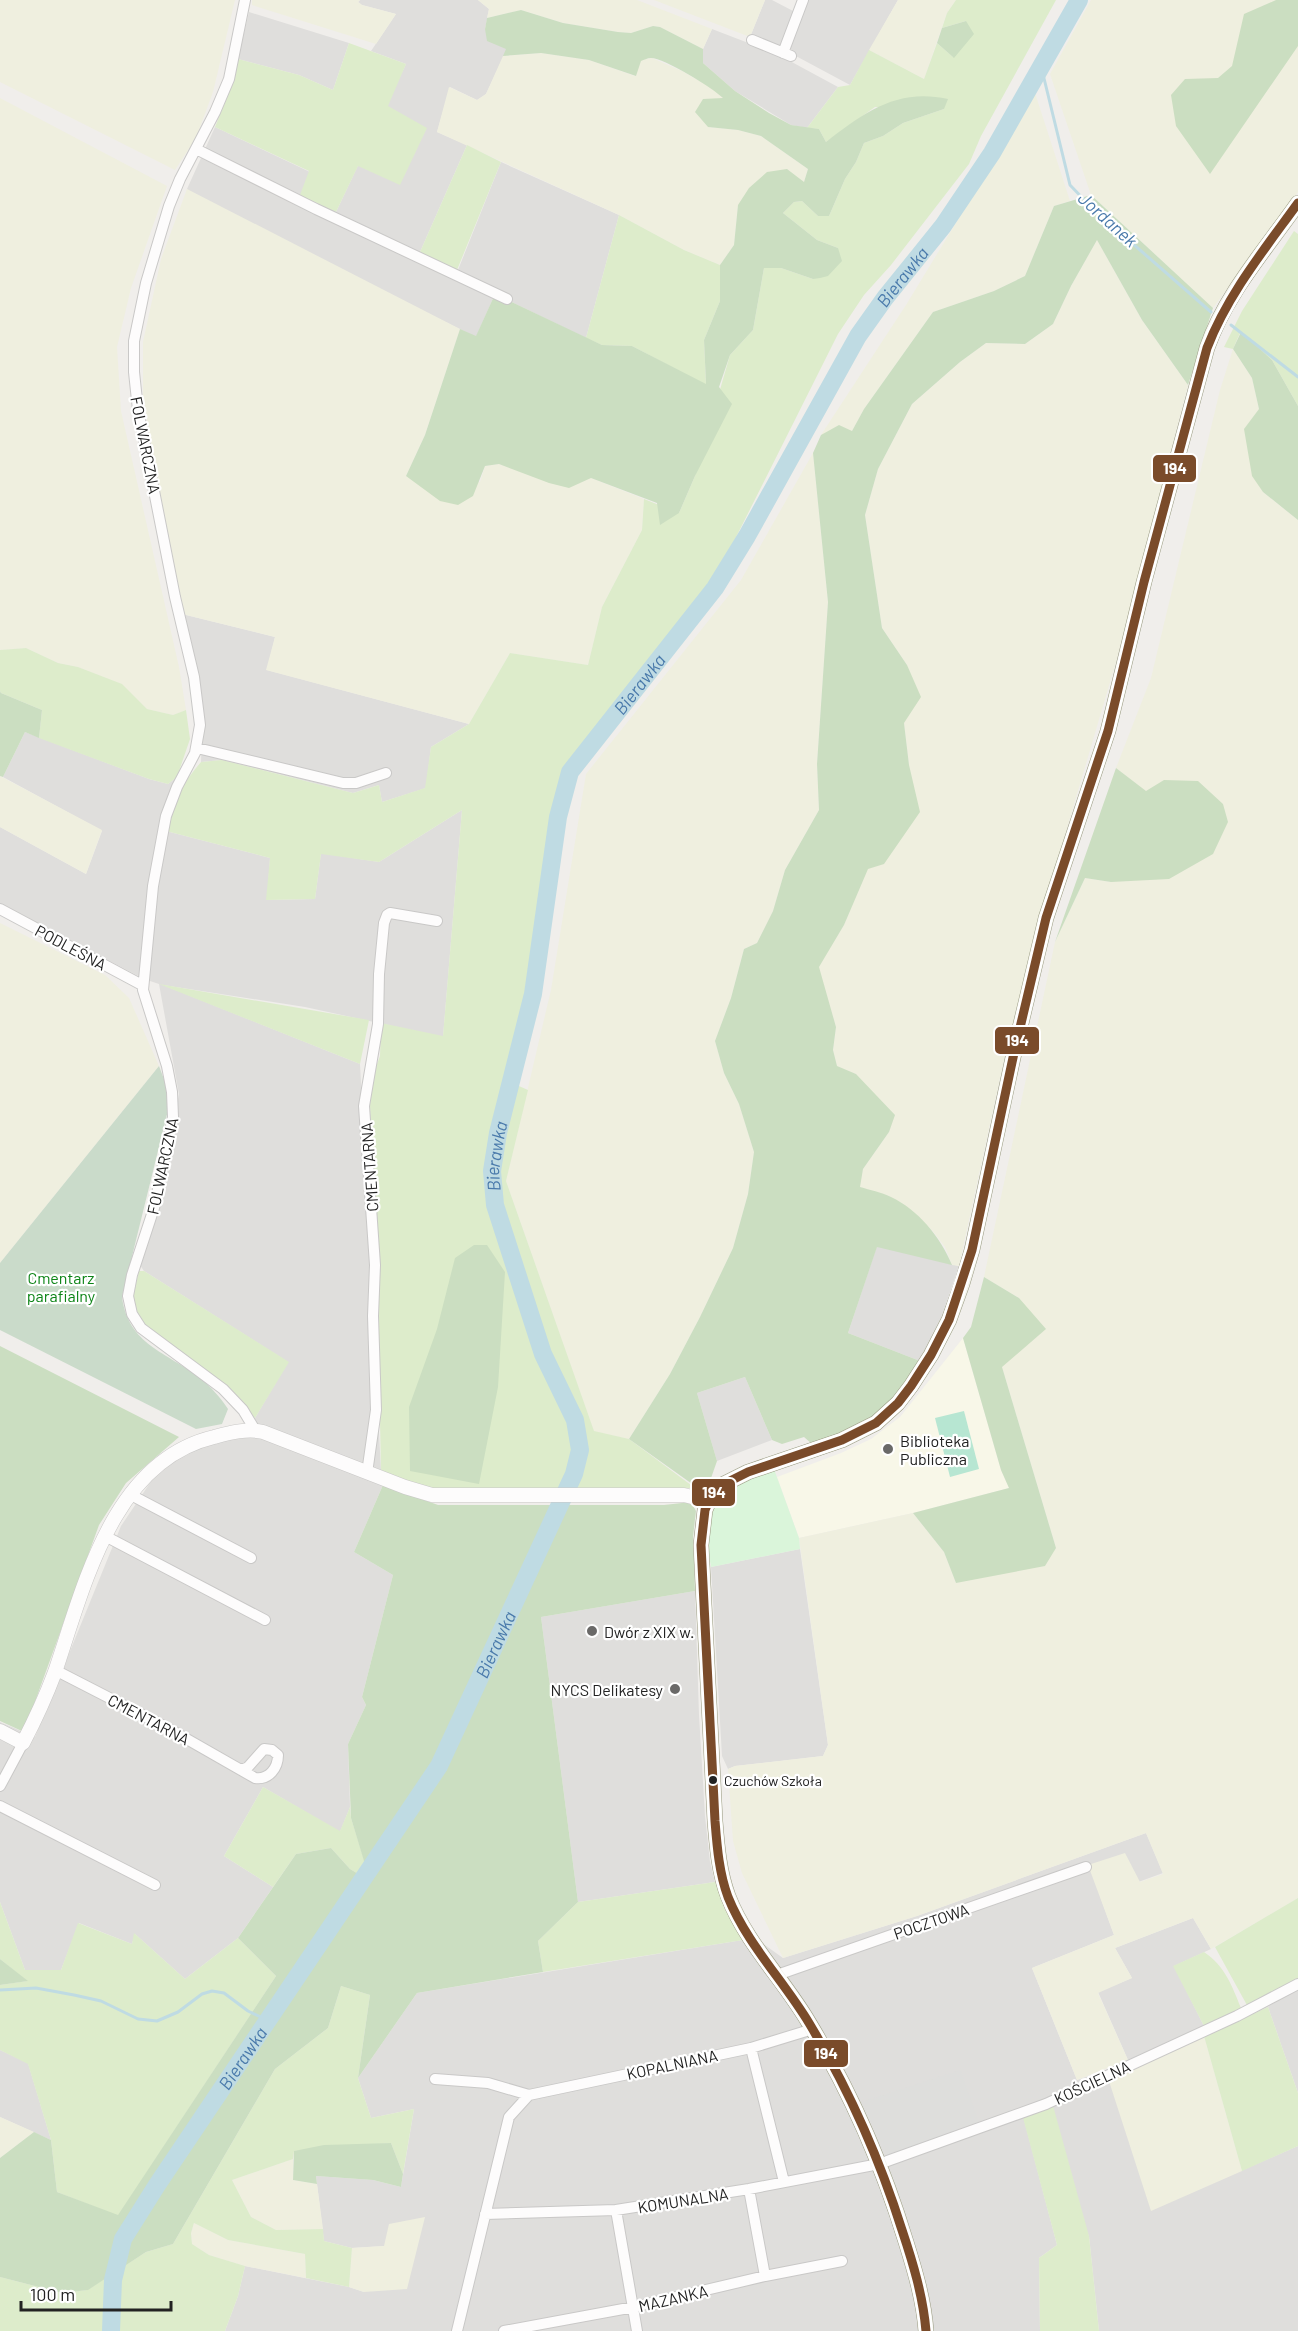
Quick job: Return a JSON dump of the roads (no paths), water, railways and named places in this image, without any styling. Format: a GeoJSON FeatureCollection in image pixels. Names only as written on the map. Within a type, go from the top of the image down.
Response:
{"type":"FeatureCollection","features":[{"type":"Feature","properties":{"kind":"main road"},"geometry":{"type":"LineString","coordinates":[[926,2331],[911,2260],[879,2164],[813,2029],[734,1910],[724,1885],[718,1858],[701,1545],[702,1520],[708,1501],[716,1489],[732,1479],[842,1440],[876,1423],[898,1403],[911,1386],[931,1355],[949,1320],[972,1250],[1016,1044],[1044,927],[1108,731],[1144,582],[1207,348],[1216,325],[1230,301],[1298,203]]}},
{"type":"Feature","properties":{"kind":"street","name":"FOLWARCZNA"},"geometry":{"type":"LineString","coordinates":[[245,0],[229,79],[175,192],[154,255],[137,324],[134,364],[142,434],[197,697],[200,726],[197,748],[170,803],[160,837],[142,985],[146,1006],[167,1066],[172,1092],[173,1117],[152,1216],[130,1283],[130,1308],[138,1324],[150,1337],[201,1371],[232,1399],[247,1416],[255,1431]]}},
{"type":"Feature","properties":{"kind":"street"},"geometry":{"type":"LineString","coordinates":[[752,39],[787,55],[802,0]]}},
{"type":"Feature","properties":{"kind":"street"},"geometry":{"type":"LineString","coordinates":[[196,148],[316,209],[507,299]]}},
{"type":"Feature","properties":{"kind":"street"},"geometry":{"type":"LineString","coordinates":[[197,748],[343,783],[356,783],[387,773]]}},
{"type":"Feature","properties":{"kind":"street","name":"PODLEŚNA"},"geometry":{"type":"LineString","coordinates":[[0,909],[142,985]]}},
{"type":"Feature","properties":{"kind":"street","name":"CMENTARNA"},"geometry":{"type":"LineString","coordinates":[[367,1473],[376,1410],[375,1265],[364,1106],[378,1024],[379,974],[384,922],[390,913],[437,921]]}},
{"type":"Feature","properties":{"kind":"street"},"geometry":{"type":"LineString","coordinates":[[0,1786],[43,1702],[85,1577],[105,1536],[130,1496],[159,1465],[188,1446],[221,1435],[255,1431],[269,1434],[367,1473],[432,1495],[690,1495],[708,1501]]}},
{"type":"Feature","properties":{"kind":"street"},"geometry":{"type":"LineString","coordinates":[[130,1496],[251,1558]]}},
{"type":"Feature","properties":{"kind":"street"},"geometry":{"type":"LineString","coordinates":[[105,1536],[265,1620]]}},
{"type":"Feature","properties":{"kind":"street","name":"CMENTARNA"},"geometry":{"type":"LineString","coordinates":[[55,1670],[152,1719],[241,1770]]}},
{"type":"Feature","properties":{"kind":"street"},"geometry":{"type":"LineString","coordinates":[[0,1731],[23,1743]]}},
{"type":"Feature","properties":{"kind":"street"},"geometry":{"type":"LineString","coordinates":[[0,1806],[155,1885]]}},
{"type":"Feature","properties":{"kind":"street","name":"POCZTOWA"},"geometry":{"type":"LineString","coordinates":[[777,1974],[1086,1867]]}},
{"type":"Feature","properties":{"kind":"street","name":"KOŚCIELNA"},"geometry":{"type":"LineString","coordinates":[[879,2164],[1046,2104],[1237,2016],[1298,1984]]}},
{"type":"Feature","properties":{"kind":"street","name":"KOPALNIANA"},"geometry":{"type":"LineString","coordinates":[[435,2079],[488,2083],[529,2095],[751,2048],[813,2029]]}},
{"type":"Feature","properties":{"kind":"street"},"geometry":{"type":"LineString","coordinates":[[751,2048],[784,2182]]}},
{"type":"Feature","properties":{"kind":"street"},"geometry":{"type":"LineString","coordinates":[[457,2331],[509,2117],[529,2095]]}},
{"type":"Feature","properties":{"kind":"street","name":"KOMUNALNA"},"geometry":{"type":"LineString","coordinates":[[485,2214],[616,2210],[749,2189],[879,2164]]}},
{"type":"Feature","properties":{"kind":"street"},"geometry":{"type":"LineString","coordinates":[[749,2189],[765,2276]]}},
{"type":"Feature","properties":{"kind":"street"},"geometry":{"type":"LineString","coordinates":[[616,2210],[637,2331]]}},
{"type":"Feature","properties":{"kind":"street","name":"MAZANKA"},"geometry":{"type":"LineString","coordinates":[[504,2331],[634,2307],[765,2276],[842,2261]]}},
{"type":"Feature","properties":{"kind":"waterway","name":"Bierawka"},"geometry":{"type":"LineString","coordinates":[[111,2331],[113,2280],[123,2239],[439,1766],[574,1474],[580,1450],[575,1420],[543,1354],[495,1205],[492,1171],[498,1133],[533,994],[558,817],[570,772],[715,588],[747,536],[858,336],[885,298],[943,226],[992,153],[1079,0]]}},
{"type":"Feature","properties":{"kind":"waterway","name":"Jordanek"},"geometry":{"type":"LineString","coordinates":[[1041,66],[1070,185],[1093,209],[1211,312]]}},
{"type":"Feature","properties":{"kind":"waterway","name":"Jordanek"},"geometry":{"type":"LineString","coordinates":[[1231,325],[1298,377]]}},
{"type":"Feature","properties":{"kind":"waterway"},"geometry":{"type":"LineString","coordinates":[[0,1990],[36,1988],[74,1995],[101,2001],[138,2019],[157,2021],[178,2012],[202,1994],[212,1991],[224,1993],[248,2011],[267,2020]]}},
{"type":"Feature","properties":{"kind":"place","name":"Biblioteka Publiczna"},"geometry":{"type":"Point","coordinates":[888,1449]}},
{"type":"Feature","properties":{"kind":"place","name":"Dwór z XIX w."},"geometry":{"type":"Point","coordinates":[592,1631]}},
{"type":"Feature","properties":{"kind":"place","name":"NYCS Delikatesy"},"geometry":{"type":"Point","coordinates":[675,1689]}},
{"type":"Feature","properties":{"kind":"place","name":"Czuchów Szkoła"},"geometry":{"type":"Point","coordinates":[713,1780]}},
{"type":"Feature","properties":{"kind":"park label","name":"Cmentarz parafialny"},"geometry":{"type":"Point","coordinates":[61,1286]}}]}
